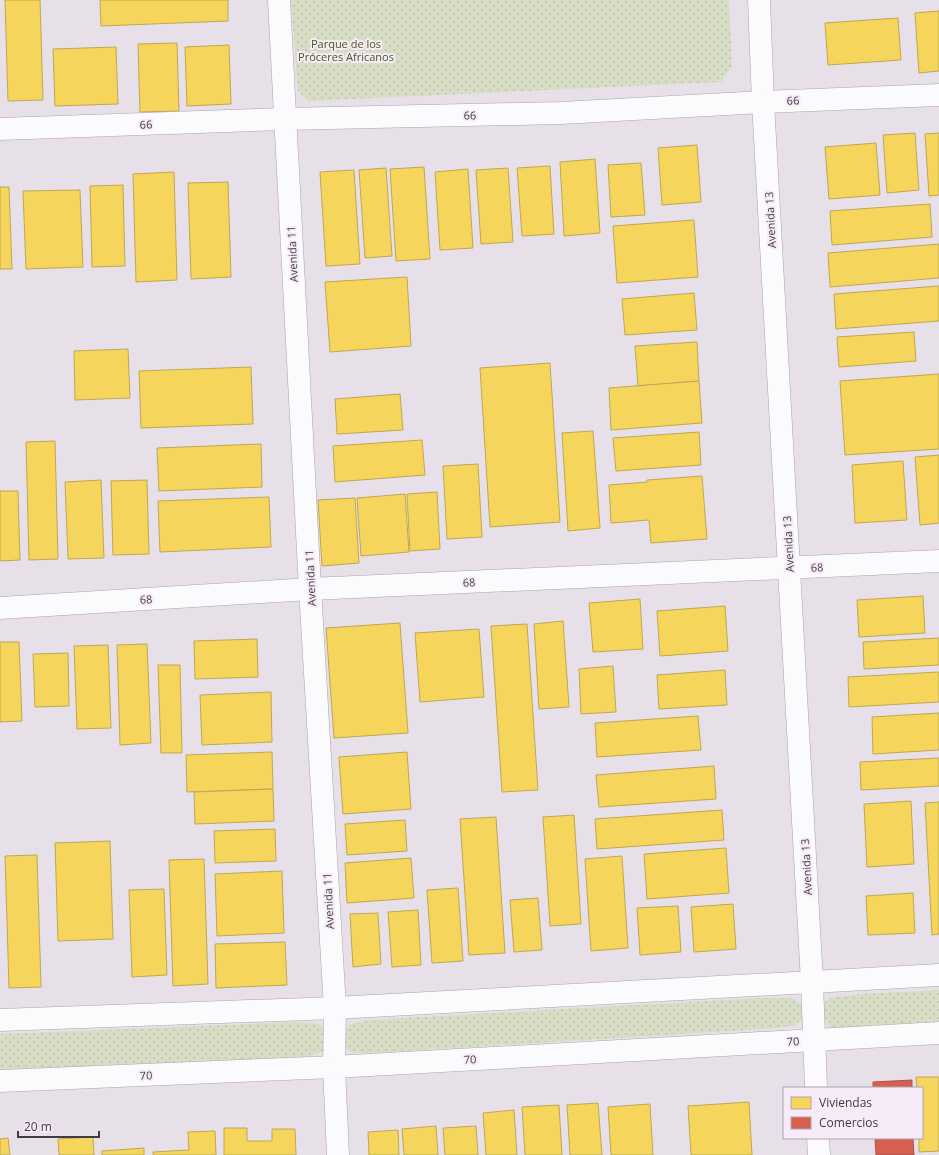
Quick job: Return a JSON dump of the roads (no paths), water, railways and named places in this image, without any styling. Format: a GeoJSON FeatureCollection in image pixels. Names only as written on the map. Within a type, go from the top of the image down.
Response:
{"type":"FeatureCollection","features":[{"type":"Feature","properties":{"kind":"street","name":"Avenida 11"},"geometry":{"type":"LineString","coordinates":[[279,0],[310,589],[335,1008],[334,1067],[338,1155]]}},
{"type":"Feature","properties":{"kind":"street","name":"Avenida 13"},"geometry":{"type":"LineString","coordinates":[[759,0],[812,982],[816,1087]]}},
{"type":"Feature","properties":{"kind":"street","name":"66"},"geometry":{"type":"LineString","coordinates":[[0,129],[285,119],[561,113],[764,102],[939,95]]}},
{"type":"Feature","properties":{"kind":"street","name":"68"},"geometry":{"type":"LineString","coordinates":[[0,608],[310,589],[939,561]]}},
{"type":"Feature","properties":{"kind":"street"},"geometry":{"type":"LineString","coordinates":[[0,1020],[335,1008],[939,975]]}},
{"type":"Feature","properties":{"kind":"street","name":"70"},"geometry":{"type":"LineString","coordinates":[[0,1081],[334,1067],[939,1033]]}},
{"type":"Feature","properties":{"kind":"street"},"geometry":{"type":"LineString","coordinates":[[818,1139],[818,1155]]}},
{"type":"Feature","properties":{"kind":"park label","name":"Parque de los Próceres Africanos"},"geometry":{"type":"Point","coordinates":[346,49]}}]}
